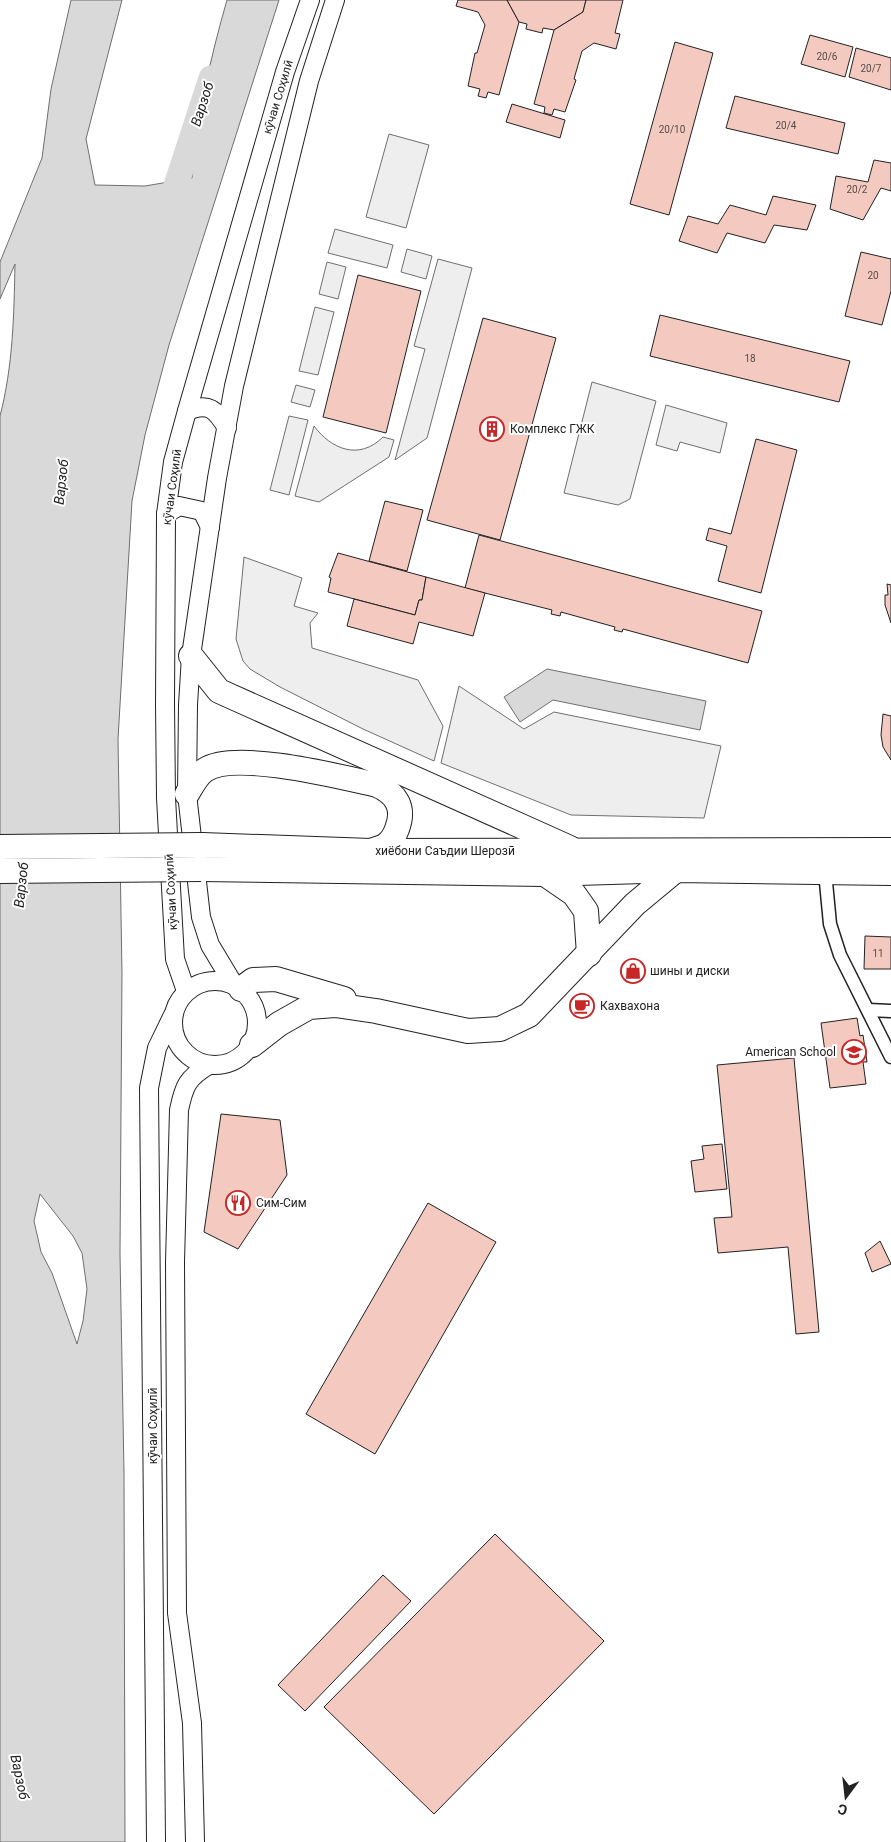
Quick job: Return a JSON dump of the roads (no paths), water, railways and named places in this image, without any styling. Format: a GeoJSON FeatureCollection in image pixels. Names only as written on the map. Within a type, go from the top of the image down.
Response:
{"type":"FeatureCollection","features":[{"type":"Feature","properties":{"kind":"highway"},"geometry":{"type":"LineString","coordinates":[[191,656],[219,691],[578,852]]}},
{"type":"Feature","properties":{"kind":"highway"},"geometry":{"type":"LineString","coordinates":[[187,794],[205,770],[214,765],[251,762],[377,785],[388,790],[397,799],[400,820],[394,835],[386,845],[371,851]]}},
{"type":"Feature","properties":{"kind":"highway","name":"хиёбони Саъдии Шерозӣ"},"geometry":{"type":"LineString","coordinates":[[0,847],[202,845],[371,851],[578,852],[891,850]]}},
{"type":"Feature","properties":{"kind":"highway","name":"хиёбони Саъдии Шерозӣ"},"geometry":{"type":"LineString","coordinates":[[0,871],[201,869],[545,874],[676,870],[891,872]]}},
{"type":"Feature","properties":{"kind":"highway"},"geometry":{"type":"LineString","coordinates":[[252,1045],[279,1024],[309,1007],[335,1006],[376,1011],[468,1031],[500,1029],[528,1015],[635,904],[676,870]]}},
{"type":"Feature","properties":{"kind":"highway"},"geometry":{"type":"LineString","coordinates":[[545,874],[574,894],[586,911],[588,954]]}},
{"type":"Feature","properties":{"kind":"highway"},"geometry":{"type":"LineString","coordinates":[[238,987],[253,980],[276,979],[376,1011]]}},
{"type":"Feature","properties":{"kind":"main road","name":"кӯчаи Соҳилӣ"},"geometry":{"type":"LineString","coordinates":[[186,991],[174,960],[166,798],[166,514],[173,462],[187,410],[285,72],[310,0]]}},
{"type":"Feature","properties":{"kind":"main road","name":"кӯчаи Соҳилӣ"},"geometry":{"type":"LineString","coordinates":[[238,987],[210,945],[201,917],[187,794],[188,705],[191,656],[210,527],[234,386],[269,235],[309,81],[335,0]]}},
{"type":"Feature","properties":{"kind":"main road"},"geometry":{"type":"LineString","coordinates":[[187,410],[200,406],[216,411],[227,428]]}},
{"type":"Feature","properties":{"kind":"main road"},"geometry":{"type":"LineString","coordinates":[[166,514],[179,506],[202,511],[210,527]]}},
{"type":"Feature","properties":{"kind":"main road"},"geometry":{"type":"LineString","coordinates":[[209,981],[222,981],[238,987],[250,998],[258,1021],[252,1045],[241,1057],[226,1064],[209,1065],[188,1056],[175,1038],[173,1015],[186,991],[197,984],[209,981]]}},
{"type":"Feature","properties":{"kind":"main road","name":"кӯчаи Соҳилӣ"},"geometry":{"type":"LineString","coordinates":[[156,1842],[149,1088],[157,1048],[173,1015]]}},
{"type":"Feature","properties":{"kind":"main road","name":"кӯчаи Соҳилӣ"},"geometry":{"type":"LineString","coordinates":[[195,1842],[192,1723],[177,1613],[175,1262],[179,1110],[184,1089],[192,1075],[209,1065]]}},
{"type":"Feature","properties":{"kind":"street"},"geometry":{"type":"LineString","coordinates":[[824,872],[830,924],[840,954],[891,1057]]}},
{"type":"Feature","properties":{"kind":"street"},"geometry":{"type":"LineString","coordinates":[[868,1010],[891,1010]]}},
{"type":"Feature","properties":{"kind":"water"},"geometry":{"type":"Polygon","coordinates":[[[71,0],[122,0],[86,139],[95,185],[145,186],[192,178],[205,88],[227,0],[279,0],[169,345],[145,435],[132,501],[118,739],[122,973],[120,1254],[124,1472],[125,1842],[0,1842],[0,416],[10,359],[15,264],[0,299],[0,262],[42,158],[51,89],[71,0]],[[40,1194],[34,1221],[41,1252],[52,1273],[77,1344],[83,1321],[87,1289],[82,1253],[73,1236],[40,1194]]]}},
{"type":"Feature","properties":{"kind":"water"},"geometry":{"type":"Polygon","coordinates":[[[547,669],[706,701],[700,730],[553,700],[520,722],[504,697],[547,669]]]}},
{"type":"Feature","properties":{"kind":"waterway","name":"Варзоб"},"geometry":{"type":"LineString","coordinates":[[167,213],[211,78]]}},
{"type":"Feature","properties":{"kind":"place","name":"Комплекс ГЖК"},"geometry":{"type":"Point","coordinates":[492,429]}},
{"type":"Feature","properties":{"kind":"place","name":"шины и диски"},"geometry":{"type":"Point","coordinates":[633,971]}},
{"type":"Feature","properties":{"kind":"place","name":"Кахвахона"},"geometry":{"type":"Point","coordinates":[582,1006]}},
{"type":"Feature","properties":{"kind":"place","name":"American School"},"geometry":{"type":"Point","coordinates":[854,1052]}},
{"type":"Feature","properties":{"kind":"place","name":"Сим-Сим"},"geometry":{"type":"Point","coordinates":[238,1203]}}]}
